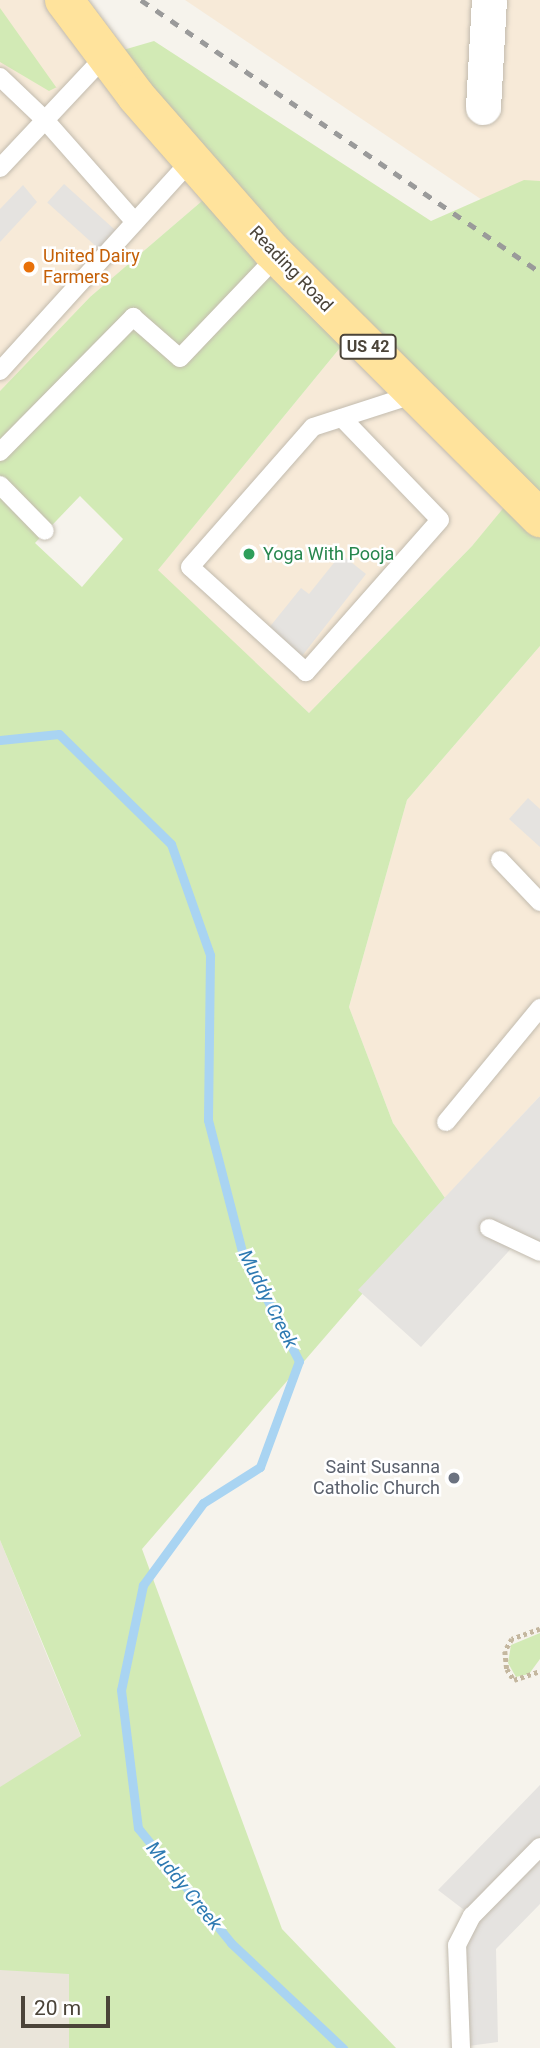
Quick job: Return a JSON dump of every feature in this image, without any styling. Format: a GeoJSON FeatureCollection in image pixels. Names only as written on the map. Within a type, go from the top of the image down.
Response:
{"type":"FeatureCollection","features":[{"type":"Feature","properties":{"kind":"main road","name":"Reading Road"},"geometry":{"type":"LineString","coordinates":[[64,0],[191,160],[277,256],[540,518]]}},
{"type":"Feature","properties":{"kind":"street"},"geometry":{"type":"LineString","coordinates":[[482,107],[489,0]]}},
{"type":"Feature","properties":{"kind":"lane"},"geometry":{"type":"LineString","coordinates":[[0,168],[106,55]]}},
{"type":"Feature","properties":{"kind":"lane"},"geometry":{"type":"LineString","coordinates":[[0,77],[45,120],[135,222]]}},
{"type":"Feature","properties":{"kind":"lane"},"geometry":{"type":"LineString","coordinates":[[0,371],[191,160]]}},
{"type":"Feature","properties":{"kind":"lane"},"geometry":{"type":"LineString","coordinates":[[0,452],[133,317],[180,358],[277,256]]}},
{"type":"Feature","properties":{"kind":"lane"},"geometry":{"type":"LineString","coordinates":[[342,418],[440,520],[306,672],[190,567],[313,427],[415,394]]}},
{"type":"Feature","properties":{"kind":"lane"},"geometry":{"type":"LineString","coordinates":[[0,485],[45,531]]}},
{"type":"Feature","properties":{"kind":"lane"},"geometry":{"type":"LineString","coordinates":[[500,860],[540,902]]}},
{"type":"Feature","properties":{"kind":"lane"},"geometry":{"type":"LineString","coordinates":[[446,1122],[540,1008]]}},
{"type":"Feature","properties":{"kind":"lane"},"geometry":{"type":"LineString","coordinates":[[489,1228],[540,1252]]}},
{"type":"Feature","properties":{"kind":"lane"},"geometry":{"type":"LineString","coordinates":[[461,2048],[457,1945],[472,1916],[540,1847]]}},
{"type":"Feature","properties":{"kind":"path"},"geometry":{"type":"LineString","coordinates":[[540,1629],[512,1639],[505,1651],[507,1669],[514,1680],[540,1671]]}},
{"type":"Feature","properties":{"kind":"shaded area"},"geometry":{"type":"Polygon","coordinates":[[[0,0],[65,0],[216,189],[90,297],[0,391],[0,0]]]}},
{"type":"Feature","properties":{"kind":"shaded area"},"geometry":{"type":"Polygon","coordinates":[[[185,0],[540,0],[540,239],[185,0]]]}},
{"type":"Feature","properties":{"kind":"shaded area"},"geometry":{"type":"Polygon","coordinates":[[[64,184],[119,234],[102,252],[47,203],[64,184]]]}},
{"type":"Feature","properties":{"kind":"shaded area"},"geometry":{"type":"Polygon","coordinates":[[[23,185],[37,202],[0,242],[0,209],[23,185]]]}},
{"type":"Feature","properties":{"kind":"shaded area"},"geometry":{"type":"Polygon","coordinates":[[[353,332],[516,494],[472,546],[309,713],[157,571],[353,332]]]}},
{"type":"Feature","properties":{"kind":"shaded area"},"geometry":{"type":"Polygon","coordinates":[[[341,554],[366,574],[302,656],[268,629],[301,588],[309,594],[341,554]]]}},
{"type":"Feature","properties":{"kind":"shaded area"},"geometry":{"type":"Polygon","coordinates":[[[540,646],[540,1096],[445,1198],[393,1123],[349,1007],[407,800],[540,646]]]}},
{"type":"Feature","properties":{"kind":"shaded area"},"geometry":{"type":"Polygon","coordinates":[[[528,798],[540,809],[540,847],[509,819],[528,798]]]}},
{"type":"Feature","properties":{"kind":"shaded area"},"geometry":{"type":"Polygon","coordinates":[[[540,1096],[540,1252],[517,1242],[421,1347],[358,1290],[540,1096]]]}},
{"type":"Feature","properties":{"kind":"shaded area"},"geometry":{"type":"Polygon","coordinates":[[[0,1540],[48,1658],[212,2048],[0,2048],[0,1540]]]}},
{"type":"Feature","properties":{"kind":"shaded area"},"geometry":{"type":"Polygon","coordinates":[[[540,1785],[540,1904],[496,1949],[498,2042],[461,2047],[457,1945],[472,1916],[438,1890],[540,1785]]]}},
{"type":"Feature","properties":{"kind":"green space"},"geometry":{"type":"Polygon","coordinates":[[[0,8],[57,87],[49,91],[0,62],[0,8]]]}},
{"type":"Feature","properties":{"kind":"green space"},"geometry":{"type":"Polygon","coordinates":[[[154,41],[431,221],[524,180],[540,181],[540,646],[407,800],[349,1007],[393,1123],[445,1198],[142,1549],[282,1929],[396,2048],[69,2048],[69,1974],[0,1970],[0,1787],[81,1736],[0,1540],[0,391],[90,297],[216,189],[106,55],[154,41]],[[353,332],[158,570],[309,713],[472,546],[515,494],[353,332]],[[80,496],[35,543],[82,587],[123,539],[80,496]]]}},
{"type":"Feature","properties":{"kind":"green space"},"geometry":{"type":"Polygon","coordinates":[[[540,1633],[540,1659],[529,1674],[516,1677],[508,1663],[511,1645],[540,1633]]]}},
{"type":"Feature","properties":{"kind":"waterway","name":"Muddy Creek"},"geometry":{"type":"LineString","coordinates":[[0,740],[59,734],[171,844],[210,955],[208,1120],[242,1251],[299,1361],[260,1467],[203,1503],[143,1585],[121,1690],[138,1828],[231,1943],[343,2048]]}},
{"type":"Feature","properties":{"kind":"railway"},"geometry":{"type":"LineString","coordinates":[[141,0],[540,272]]}},
{"type":"Feature","properties":{"kind":"place","name":"United Dairy Farmers"},"geometry":{"type":"Point","coordinates":[29,267]}},
{"type":"Feature","properties":{"kind":"place","name":"Yoga With Pooja"},"geometry":{"type":"Point","coordinates":[249,554]}},
{"type":"Feature","properties":{"kind":"place","name":"Saint Susanna Catholic Church"},"geometry":{"type":"Point","coordinates":[454,1478]}}]}
